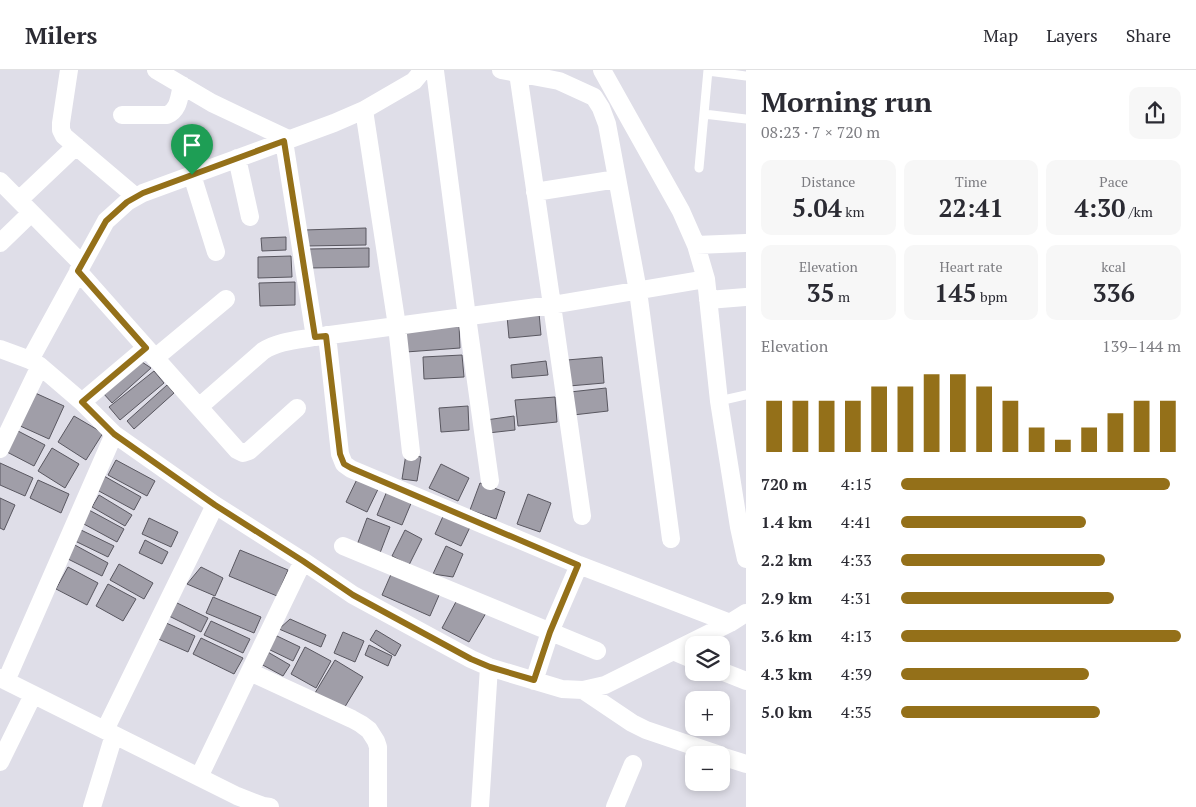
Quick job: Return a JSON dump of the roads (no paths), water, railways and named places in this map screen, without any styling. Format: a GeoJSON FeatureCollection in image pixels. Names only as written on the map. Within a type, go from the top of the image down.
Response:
{"type":"FeatureCollection","features":[{"type":"Feature","properties":{"kind":"street"},"geometry":{"type":"LineString","coordinates":[[69,70],[61,130],[64,136],[136,197]]}},
{"type":"Feature","properties":{"kind":"street"},"geometry":{"type":"LineString","coordinates":[[156,70],[212,102],[286,140]]}},
{"type":"Feature","properties":{"kind":"street"},"geometry":{"type":"LineString","coordinates":[[602,70],[681,211],[696,245],[706,279],[719,401],[742,527],[746,560]]}},
{"type":"Feature","properties":{"kind":"street"},"geometry":{"type":"LineString","coordinates":[[582,516],[535,192],[509,72],[559,81],[594,97],[601,108],[607,124],[638,291],[671,539]]}},
{"type":"Feature","properties":{"kind":"street"},"geometry":{"type":"LineString","coordinates":[[0,449],[35,363],[80,268],[106,221],[127,202],[143,193],[334,123],[364,110],[428,73],[467,317],[490,481]]}},
{"type":"Feature","properties":{"kind":"street"},"geometry":{"type":"LineString","coordinates":[[122,115],[166,115],[173,112],[177,105],[182,85]]}},
{"type":"Feature","properties":{"kind":"street"},"geometry":{"type":"LineString","coordinates":[[364,110],[397,326],[411,452]]}},
{"type":"Feature","properties":{"kind":"street"},"geometry":{"type":"LineString","coordinates":[[286,140],[340,454],[344,464],[578,565],[730,623]]}},
{"type":"Feature","properties":{"kind":"street"},"geometry":{"type":"LineString","coordinates":[[19,200],[76,146]]}},
{"type":"Feature","properties":{"kind":"street"},"geometry":{"type":"LineString","coordinates":[[237,158],[250,216]]}},
{"type":"Feature","properties":{"kind":"street"},"geometry":{"type":"LineString","coordinates":[[192,175],[216,252]]}},
{"type":"Feature","properties":{"kind":"street"},"geometry":{"type":"LineString","coordinates":[[535,192],[617,179]]}},
{"type":"Feature","properties":{"kind":"street"},"geometry":{"type":"LineString","coordinates":[[0,181],[80,268],[151,353],[237,450],[243,453],[249,451],[297,408]]}},
{"type":"Feature","properties":{"kind":"street"},"geometry":{"type":"LineString","coordinates":[[0,243],[31,213]]}},
{"type":"Feature","properties":{"kind":"street"},"geometry":{"type":"LineString","coordinates":[[696,245],[746,243]]}},
{"type":"Feature","properties":{"kind":"street"},"geometry":{"type":"LineString","coordinates":[[199,407],[270,347],[321,336],[552,305],[706,279]]}},
{"type":"Feature","properties":{"kind":"street"},"geometry":{"type":"LineString","coordinates":[[708,300],[746,297]]}},
{"type":"Feature","properties":{"kind":"street"},"geometry":{"type":"LineString","coordinates":[[82,402],[226,299]]}},
{"type":"Feature","properties":{"kind":"street"},"geometry":{"type":"LineString","coordinates":[[0,349],[35,363],[82,402],[114,434],[215,505],[353,595],[471,659],[490,667],[562,689],[583,690],[605,685],[730,623],[746,612]]}},
{"type":"Feature","properties":{"kind":"street"},"geometry":{"type":"LineString","coordinates":[[114,434],[3,680],[237,796],[270,807]]}},
{"type":"Feature","properties":{"kind":"street"},"geometry":{"type":"LineString","coordinates":[[92,807],[109,732],[215,505]]}},
{"type":"Feature","properties":{"kind":"street"},"geometry":{"type":"LineString","coordinates":[[343,546],[598,651]]}},
{"type":"Feature","properties":{"kind":"street"},"geometry":{"type":"LineString","coordinates":[[199,777],[303,561]]}},
{"type":"Feature","properties":{"kind":"street"},"geometry":{"type":"LineString","coordinates":[[534,680],[550,632],[578,565]]}},
{"type":"Feature","properties":{"kind":"street"},"geometry":{"type":"LineString","coordinates":[[673,651],[685,656]]}},
{"type":"Feature","properties":{"kind":"street"},"geometry":{"type":"LineString","coordinates":[[480,807],[490,667]]}},
{"type":"Feature","properties":{"kind":"street"},"geometry":{"type":"LineString","coordinates":[[250,672],[352,719],[369,730],[378,747],[378,807]]}},
{"type":"Feature","properties":{"kind":"street"},"geometry":{"type":"LineString","coordinates":[[730,675],[746,681]]}},
{"type":"Feature","properties":{"kind":"street"},"geometry":{"type":"LineString","coordinates":[[583,690],[632,724],[693,746]]}},
{"type":"Feature","properties":{"kind":"street"},"geometry":{"type":"LineString","coordinates":[[0,762],[33,695]]}},
{"type":"Feature","properties":{"kind":"street"},"geometry":{"type":"LineString","coordinates":[[730,758],[746,764]]}},
{"type":"Feature","properties":{"kind":"street"},"geometry":{"type":"LineString","coordinates":[[620,806],[633,764]]}},
{"type":"Feature","properties":{"kind":"lane"},"geometry":{"type":"LineString","coordinates":[[699,168],[708,70],[746,76]]}},
{"type":"Feature","properties":{"kind":"lane"},"geometry":{"type":"LineString","coordinates":[[704,114],[746,119]]}},
{"type":"Feature","properties":{"kind":"lane"},"geometry":{"type":"LineString","coordinates":[[719,401],[746,395]]}}]}
